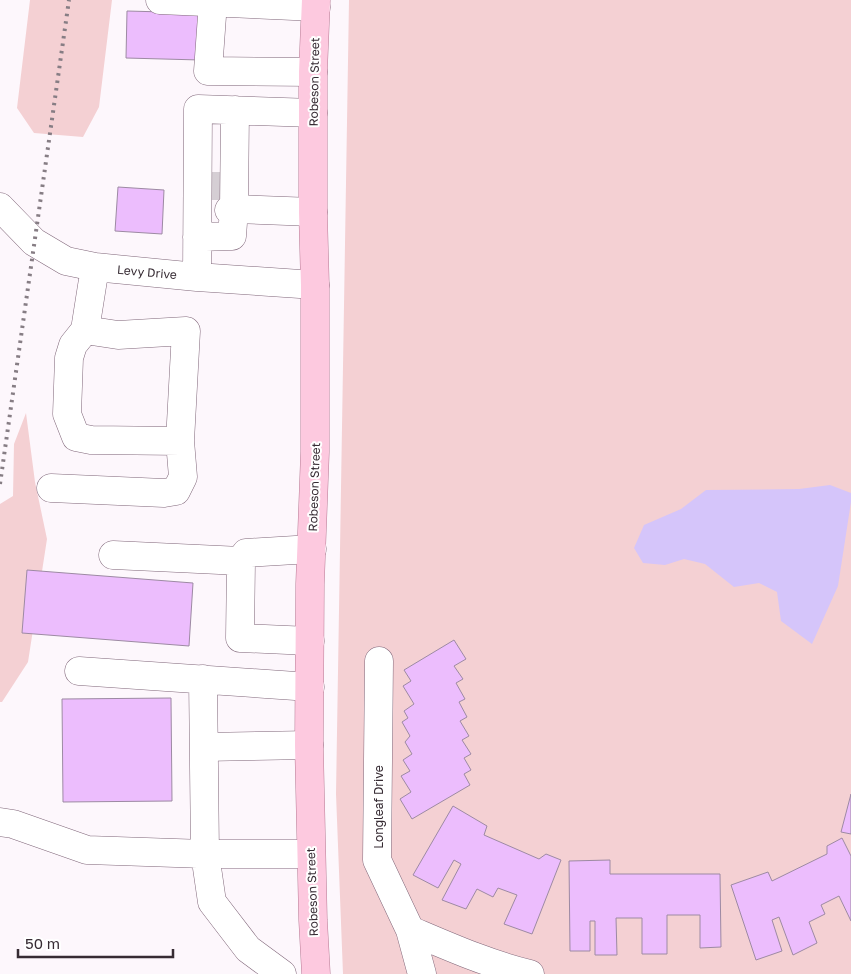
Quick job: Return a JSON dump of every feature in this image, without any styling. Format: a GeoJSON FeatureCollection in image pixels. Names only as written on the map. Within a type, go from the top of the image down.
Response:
{"type":"FeatureCollection","features":[{"type":"Feature","properties":{"kind":"main road","name":"Robeson Street"},"geometry":{"type":"LineString","coordinates":[[316,3],[312,212],[315,285],[315,452],[309,745],[316,974]]}},
{"type":"Feature","properties":{"kind":"street"},"geometry":{"type":"LineString","coordinates":[[160,0],[316,3]]}},
{"type":"Feature","properties":{"kind":"street"},"geometry":{"type":"LineString","coordinates":[[213,2],[208,71],[314,72]]}},
{"type":"Feature","properties":{"kind":"street"},"geometry":{"type":"LineString","coordinates":[[197,237],[232,236],[217,198],[198,109],[313,113]]}},
{"type":"Feature","properties":{"kind":"street"},"geometry":{"type":"LineString","coordinates":[[197,276],[197,237],[217,198],[235,110]]}},
{"type":"Feature","properties":{"kind":"street"},"geometry":{"type":"LineString","coordinates":[[217,198],[312,212]]}},
{"type":"Feature","properties":{"kind":"street","name":"Levy Drive"},"geometry":{"type":"LineString","coordinates":[[0,207],[34,242],[66,261],[95,267],[315,285]]}},
{"type":"Feature","properties":{"kind":"street"},"geometry":{"type":"LineString","coordinates":[[95,267],[85,330],[73,345],[69,358],[67,414],[76,437],[91,440],[180,441]]}},
{"type":"Feature","properties":{"kind":"street"},"geometry":{"type":"LineString","coordinates":[[51,488],[164,493],[176,491],[183,477],[180,441],[186,331],[118,335],[85,330]]}},
{"type":"Feature","properties":{"kind":"street"},"geometry":{"type":"LineString","coordinates":[[310,641],[240,638],[241,562],[246,553],[312,549]]}},
{"type":"Feature","properties":{"kind":"street"},"geometry":{"type":"LineString","coordinates":[[113,555],[241,562]]}},
{"type":"Feature","properties":{"kind":"street","name":"Longleaf Drive"},"geometry":{"type":"LineString","coordinates":[[378,661],[377,860],[410,930],[422,974]]}},
{"type":"Feature","properties":{"kind":"street"},"geometry":{"type":"LineString","coordinates":[[79,671],[310,687]]}},
{"type":"Feature","properties":{"kind":"street"},"geometry":{"type":"LineString","coordinates":[[203,679],[204,854],[212,902],[248,949],[282,974]]}},
{"type":"Feature","properties":{"kind":"street"},"geometry":{"type":"LineString","coordinates":[[204,747],[309,745]]}},
{"type":"Feature","properties":{"kind":"street"},"geometry":{"type":"LineString","coordinates":[[0,822],[14,824],[87,850],[204,854],[311,854]]}},
{"type":"Feature","properties":{"kind":"street"},"geometry":{"type":"LineString","coordinates":[[410,930],[472,967],[510,969],[530,974]]}},
{"type":"Feature","properties":{"kind":"shaded area"},"geometry":{"type":"Polygon","coordinates":[[[30,0],[112,0],[99,107],[83,137],[34,133],[17,108],[30,0]]]}},
{"type":"Feature","properties":{"kind":"shaded area"},"geometry":{"type":"Polygon","coordinates":[[[349,0],[851,0],[851,974],[343,974],[336,794],[349,0]]]}},
{"type":"Feature","properties":{"kind":"shaded area"},"geometry":{"type":"Polygon","coordinates":[[[26,413],[35,482],[47,539],[28,662],[2,702],[0,702],[0,504],[13,496],[14,444],[26,413]]]}},
{"type":"Feature","properties":{"kind":"shaded area"},"geometry":{"type":"Polygon","coordinates":[[[830,485],[851,493],[851,502],[838,586],[812,644],[781,621],[777,592],[759,583],[734,587],[705,564],[684,559],[665,565],[643,563],[634,548],[644,525],[681,509],[706,490],[799,489],[830,485]]]}},
{"type":"Feature","properties":{"kind":"building"},"geometry":{"type":"Polygon","coordinates":[[[127,11],[201,13],[200,60],[126,58],[127,11]]]}},
{"type":"Feature","properties":{"kind":"building"},"geometry":{"type":"Polygon","coordinates":[[[118,187],[164,190],[162,234],[115,231],[118,187]]]}},
{"type":"Feature","properties":{"kind":"building"},"geometry":{"type":"Polygon","coordinates":[[[27,570],[193,583],[189,646],[22,633],[27,570]]]}},
{"type":"Feature","properties":{"kind":"building"},"geometry":{"type":"Polygon","coordinates":[[[454,640],[466,659],[454,666],[463,679],[456,683],[465,699],[459,702],[467,717],[460,721],[469,736],[462,740],[471,754],[464,758],[471,770],[464,774],[470,785],[412,819],[400,799],[411,792],[401,776],[410,771],[403,760],[412,754],[405,742],[410,736],[402,722],[408,718],[404,711],[414,704],[403,686],[411,681],[404,670],[454,640]]]}},
{"type":"Feature","properties":{"kind":"building"},"geometry":{"type":"Polygon","coordinates":[[[171,698],[172,801],[63,802],[62,699],[171,698]]]}},
{"type":"Feature","properties":{"kind":"building"},"geometry":{"type":"Polygon","coordinates":[[[851,794],[851,834],[841,832],[851,794]]]}},
{"type":"Feature","properties":{"kind":"building"},"geometry":{"type":"Polygon","coordinates":[[[453,806],[487,826],[484,835],[539,859],[546,854],[561,860],[532,934],[504,924],[517,895],[498,888],[493,897],[477,889],[466,909],[442,900],[461,864],[454,860],[438,888],[413,875],[453,806]]]}},
{"type":"Feature","properties":{"kind":"building"},"geometry":{"type":"Polygon","coordinates":[[[842,838],[851,856],[851,921],[839,896],[821,905],[825,914],[809,922],[817,943],[793,955],[779,917],[772,920],[782,951],[756,960],[731,885],[768,872],[772,881],[827,854],[827,846],[842,838]]]}},
{"type":"Feature","properties":{"kind":"building"},"geometry":{"type":"Polygon","coordinates":[[[610,860],[610,874],[720,874],[721,947],[700,948],[700,915],[667,915],[667,954],[642,954],[642,918],[616,918],[617,955],[595,955],[595,921],[590,921],[590,951],[570,951],[569,861],[610,860]]]}},
{"type":"Feature","properties":{"kind":"tunnel"},"geometry":{"type":"LineString","coordinates":[[208,186],[229,186]]}},
{"type":"Feature","properties":{"kind":"railway"},"geometry":{"type":"LineString","coordinates":[[0,484],[69,0]]}}]}
